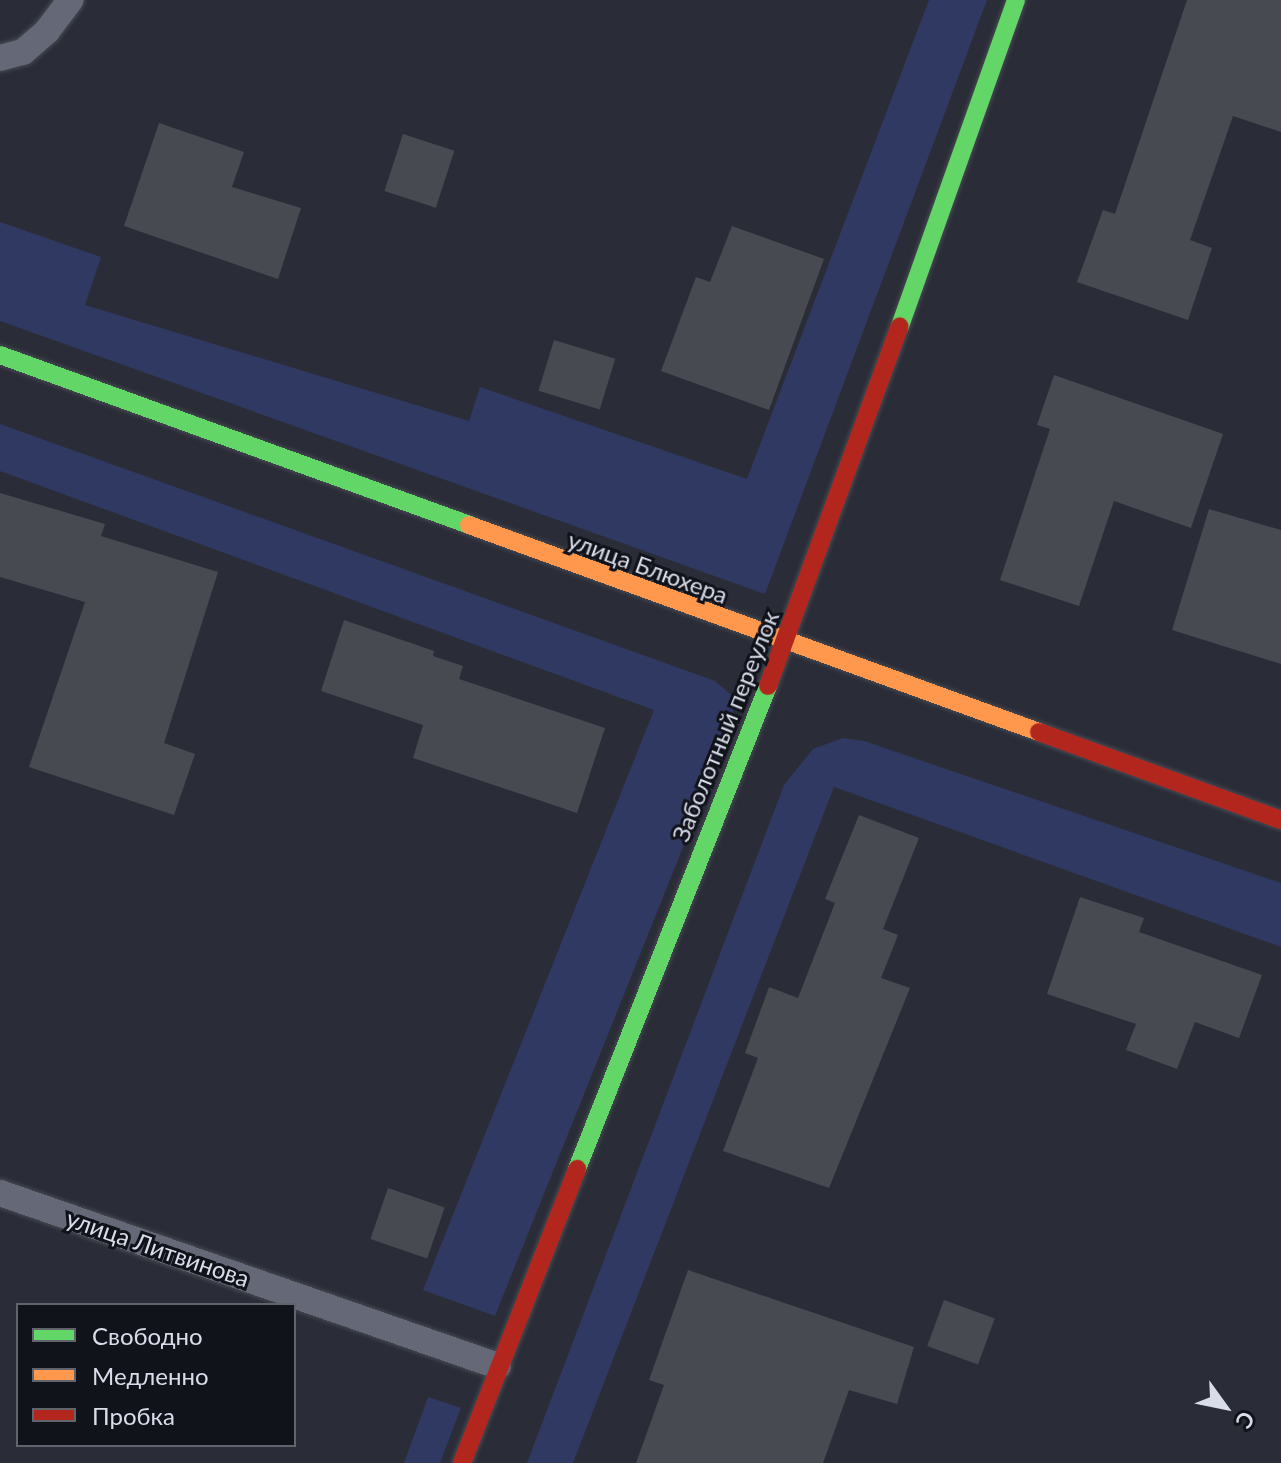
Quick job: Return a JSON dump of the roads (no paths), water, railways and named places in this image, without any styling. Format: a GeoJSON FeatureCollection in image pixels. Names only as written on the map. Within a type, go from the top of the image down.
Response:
{"type":"FeatureCollection","features":[{"type":"Feature","properties":{"kind":"street","name":"Заболотный переулок"},"geometry":{"type":"LineString","coordinates":[[462,1463],[782,642],[814,568],[1016,0]]}},
{"type":"Feature","properties":{"kind":"street","name":"улица Блюхера"},"geometry":{"type":"LineString","coordinates":[[0,355],[782,642],[1281,820]]}},
{"type":"Feature","properties":{"kind":"lane"},"geometry":{"type":"LineString","coordinates":[[0,58],[23,52],[47,31],[70,0]]}},
{"type":"Feature","properties":{"kind":"lane","name":"улица Литвинова"},"geometry":{"type":"LineString","coordinates":[[0,1193],[498,1366]]}}]}
